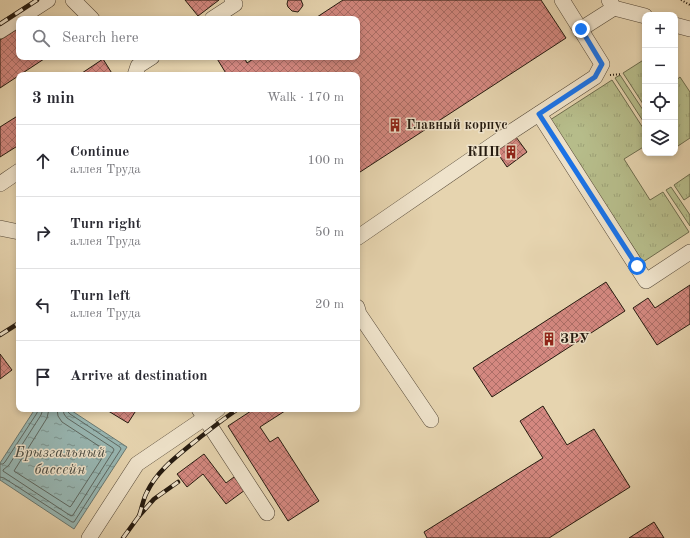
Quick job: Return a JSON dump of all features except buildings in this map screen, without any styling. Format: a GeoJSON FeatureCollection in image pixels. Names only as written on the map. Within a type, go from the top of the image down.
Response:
{"type":"FeatureCollection","features":[{"type":"Feature","properties":{"kind":"street"},"geometry":{"type":"LineString","coordinates":[[23,16],[48,0]]}},
{"type":"Feature","properties":{"kind":"street"},"geometry":{"type":"LineString","coordinates":[[73,0],[89,16]]}},
{"type":"Feature","properties":{"kind":"street"},"geometry":{"type":"LineString","coordinates":[[360,236],[595,77],[602,64],[562,0]]}},
{"type":"Feature","properties":{"kind":"street"},"geometry":{"type":"LineString","coordinates":[[216,16],[236,2]]}},
{"type":"Feature","properties":{"kind":"street"},"geometry":{"type":"LineString","coordinates":[[581,29],[612,4],[642,15]]}},
{"type":"Feature","properties":{"kind":"street"},"geometry":{"type":"LineString","coordinates":[[0,31],[16,21]]}},
{"type":"Feature","properties":{"kind":"street"},"geometry":{"type":"LineString","coordinates":[[678,26],[690,29]]}},
{"type":"Feature","properties":{"kind":"street"},"geometry":{"type":"LineString","coordinates":[[134,66],[146,60]]}},
{"type":"Feature","properties":{"kind":"street"},"geometry":{"type":"LineString","coordinates":[[539,114],[646,281],[690,252]]}},
{"type":"Feature","properties":{"kind":"street"},"geometry":{"type":"LineString","coordinates":[[0,184],[16,173]]}},
{"type":"Feature","properties":{"kind":"street"},"geometry":{"type":"LineString","coordinates":[[0,228],[16,231]]}},
{"type":"Feature","properties":{"kind":"street"},"geometry":{"type":"LineString","coordinates":[[360,315],[431,420]]}},
{"type":"Feature","properties":{"kind":"street"},"geometry":{"type":"LineString","coordinates":[[89,538],[137,464],[202,414],[267,513]]}},
{"type":"Feature","properties":{"kind":"path"},"geometry":{"type":"LineString","coordinates":[[681,0],[690,5]]}},
{"type":"Feature","properties":{"kind":"green space"},"geometry":{"type":"Polygon","coordinates":[[[642,61],[642,102],[623,73],[642,61]]]}},
{"type":"Feature","properties":{"kind":"green space"},"geometry":{"type":"Polygon","coordinates":[[[620,75],[642,108],[642,119],[615,78],[620,75]]]}},
{"type":"Feature","properties":{"kind":"green space"},"geometry":{"type":"Polygon","coordinates":[[[680,77],[690,92],[690,138],[678,146],[678,84],[678,79],[680,77]]]}},
{"type":"Feature","properties":{"kind":"green space"},"geometry":{"type":"Polygon","coordinates":[[[612,80],[642,126],[642,148],[624,159],[650,200],[663,192],[689,232],[643,262],[550,120],[612,80]]]}},
{"type":"Feature","properties":{"kind":"green space"},"geometry":{"type":"Polygon","coordinates":[[[690,174],[690,196],[684,200],[674,185],[690,174]]]}},
{"type":"Feature","properties":{"kind":"green space"},"geometry":{"type":"Polygon","coordinates":[[[671,187],[690,215],[690,226],[666,190],[671,187]]]}},
{"type":"Feature","properties":{"kind":"water","name":"Брызгальный бассейн"},"geometry":{"type":"Polygon","coordinates":[[[33,412],[74,412],[127,447],[74,529],[0,480],[0,463],[33,412]]]}},
{"type":"Feature","properties":{"kind":"railway"},"geometry":{"type":"LineString","coordinates":[[0,24],[37,0]]}},
{"type":"Feature","properties":{"kind":"railway"},"geometry":{"type":"LineString","coordinates":[[0,335],[16,325]]}},
{"type":"Feature","properties":{"kind":"railway"},"geometry":{"type":"LineString","coordinates":[[139,516],[151,484],[161,471],[193,443],[234,412]]}},
{"type":"Feature","properties":{"kind":"railway"},"geometry":{"type":"LineString","coordinates":[[123,538],[154,499],[178,482]]}},
{"type":"Feature","properties":{"kind":"place","name":"Главный корпус"},"geometry":{"type":"Point","coordinates":[395,125]}},
{"type":"Feature","properties":{"kind":"place","name":"КПП"},"geometry":{"type":"Point","coordinates":[511,152]}},
{"type":"Feature","properties":{"kind":"place","name":"ЗРУ"},"geometry":{"type":"Point","coordinates":[549,339]}},
{"type":"Feature","properties":{"kind":"route"},"geometry":{"type":"LineString","coordinates":[[581,29],[602,64],[595,77],[539,114],[637,266]]}}]}
